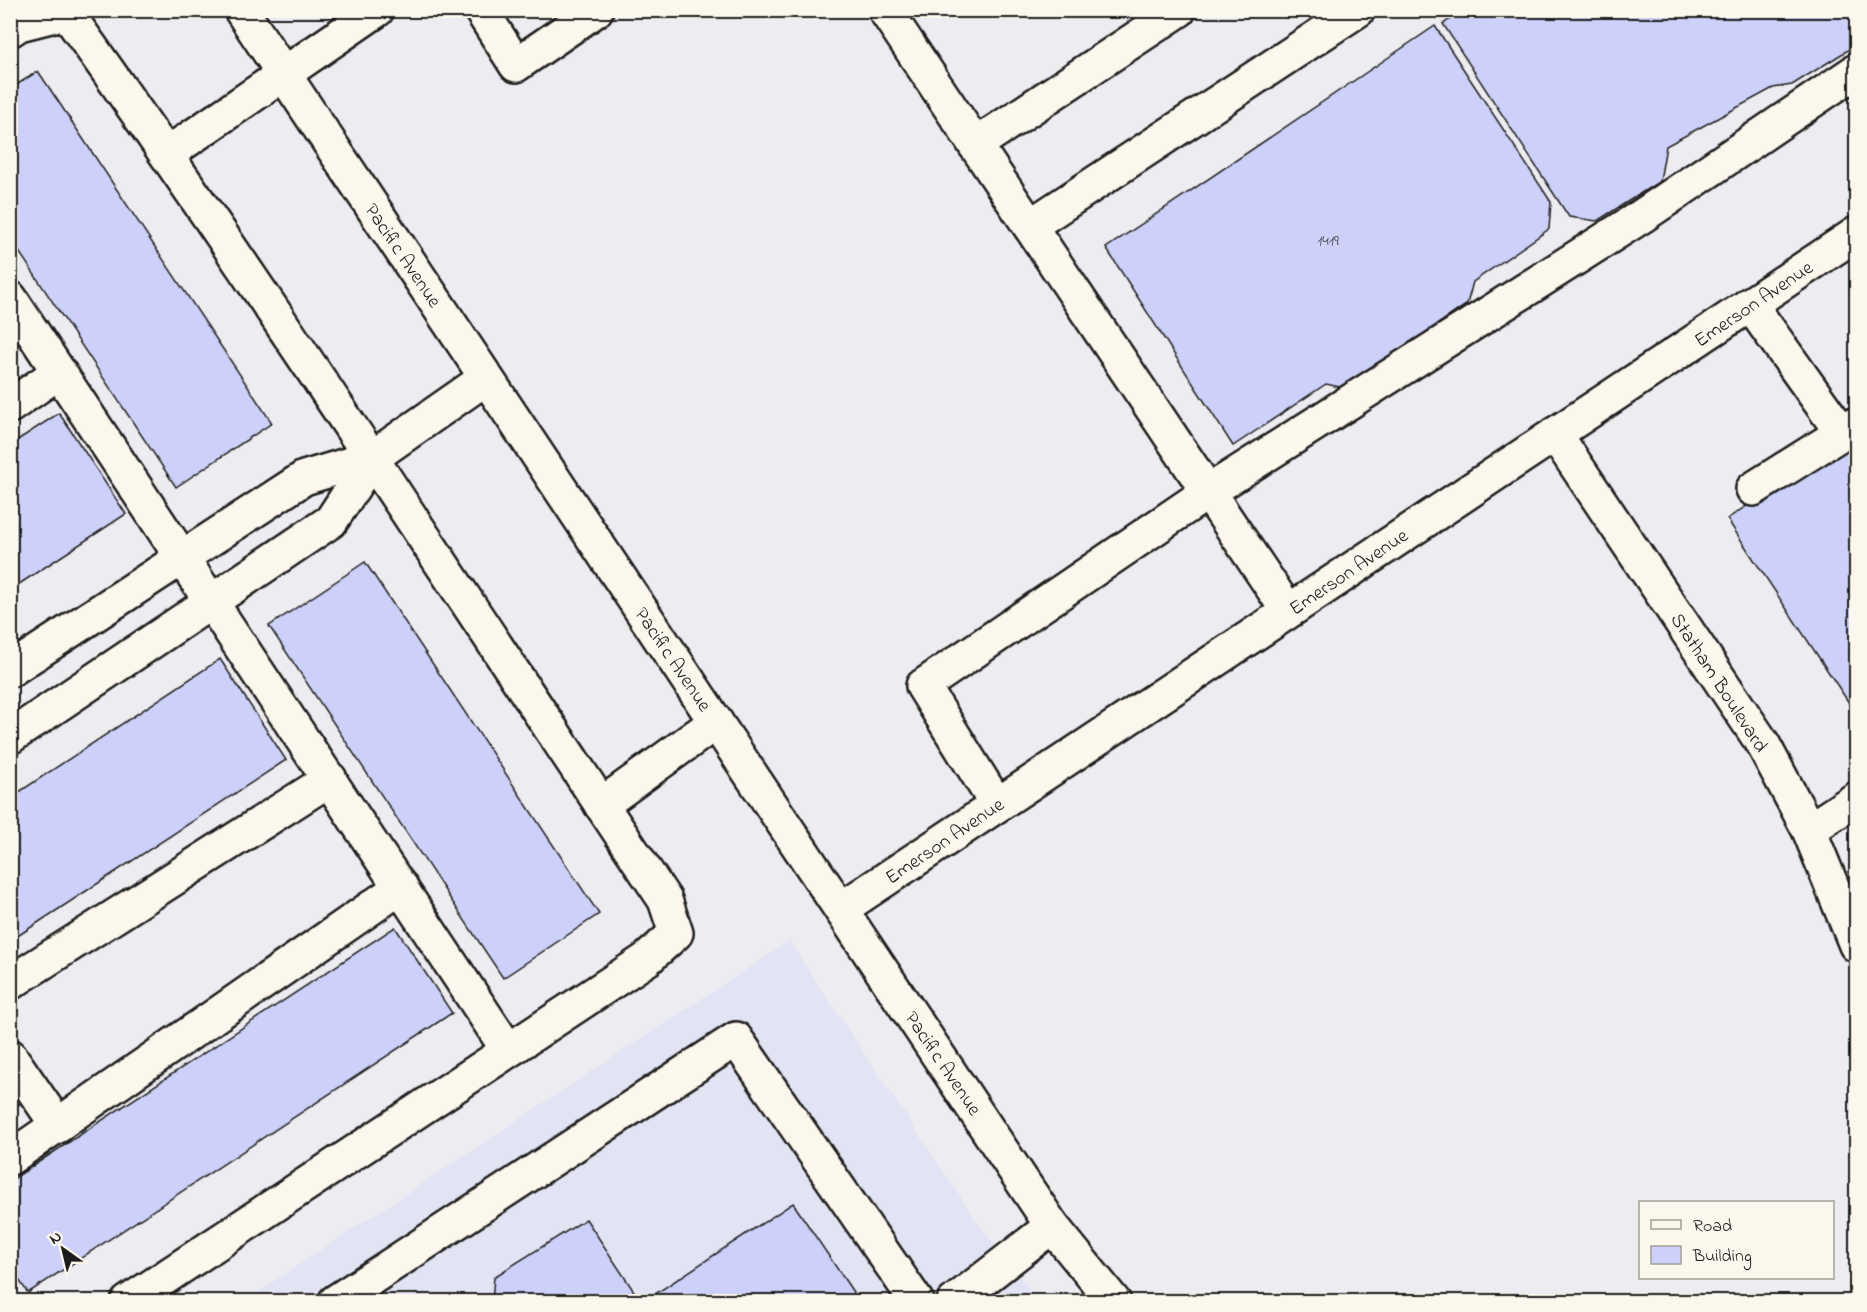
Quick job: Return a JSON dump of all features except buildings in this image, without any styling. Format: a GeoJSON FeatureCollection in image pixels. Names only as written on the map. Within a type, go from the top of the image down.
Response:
{"type":"FeatureCollection","features":[{"type":"Feature","properties":{"kind":"street","name":"Pacific Avenue"},"geometry":{"type":"LineString","coordinates":[[241,10],[1052,1226],[1114,1302]]}},
{"type":"Feature","properties":{"kind":"street"},"geometry":{"type":"LineString","coordinates":[[167,154],[377,10]]}},
{"type":"Feature","properties":{"kind":"street"},"geometry":{"type":"LineString","coordinates":[[481,10],[516,65],[596,10]]}},
{"type":"Feature","properties":{"kind":"street"},"geometry":{"type":"LineString","coordinates":[[885,10],[1288,611]]}},
{"type":"Feature","properties":{"kind":"street"},"geometry":{"type":"LineString","coordinates":[[975,145],[1179,10]]}},
{"type":"Feature","properties":{"kind":"street"},"geometry":{"type":"LineString","coordinates":[[1030,226],[1358,10]]}},
{"type":"Feature","properties":{"kind":"street"},"geometry":{"type":"LineString","coordinates":[[10,30],[19,24],[66,12],[167,154],[373,457],[665,900],[676,933],[647,959],[128,1302]]}},
{"type":"Feature","properties":{"kind":"street"},"geometry":{"type":"LineString","coordinates":[[997,805],[923,686],[1208,492],[1642,216],[1857,71]]}},
{"type":"Feature","properties":{"kind":"street","name":"Emerson Avenue"},"geometry":{"type":"LineString","coordinates":[[841,909],[1857,234]]}},
{"type":"Feature","properties":{"kind":"street"},"geometry":{"type":"LineString","coordinates":[[10,298],[213,601],[508,1050]]}},
{"type":"Feature","properties":{"kind":"street"},"geometry":{"type":"LineString","coordinates":[[1750,304],[1849,429],[1753,489]]}},
{"type":"Feature","properties":{"kind":"street"},"geometry":{"type":"LineString","coordinates":[[10,406],[59,372]]}},
{"type":"Feature","properties":{"kind":"street"},"geometry":{"type":"LineString","coordinates":[[10,670],[304,478],[373,457],[486,378]]}},
{"type":"Feature","properties":{"kind":"street","name":"Statham Boulevard"},"geometry":{"type":"LineString","coordinates":[[1555,434],[1763,744],[1809,830],[1855,933]]}},
{"type":"Feature","properties":{"kind":"street"},"geometry":{"type":"LineString","coordinates":[[10,736],[332,521],[373,457]]}},
{"type":"Feature","properties":{"kind":"street"},"geometry":{"type":"LineString","coordinates":[[601,805],[716,722]]}},
{"type":"Feature","properties":{"kind":"street"},"geometry":{"type":"LineString","coordinates":[[10,983],[330,779]]}},
{"type":"Feature","properties":{"kind":"street"},"geometry":{"type":"LineString","coordinates":[[1809,830],[1857,799]]}},
{"type":"Feature","properties":{"kind":"street"},"geometry":{"type":"LineString","coordinates":[[10,1158],[401,887]]}},
{"type":"Feature","properties":{"kind":"street"},"geometry":{"type":"LineString","coordinates":[[335,1302],[736,1039],[917,1302]]}},
{"type":"Feature","properties":{"kind":"street"},"geometry":{"type":"LineString","coordinates":[[10,1056],[58,1126]]}},
{"type":"Feature","properties":{"kind":"street"},"geometry":{"type":"LineString","coordinates":[[954,1302],[1052,1226]]}},
{"type":"Feature","properties":{"kind":"shaded area"},"geometry":{"type":"Polygon","coordinates":[[[789,941],[981,1227],[1039,1301],[242,1302],[789,941]]]}}]}
